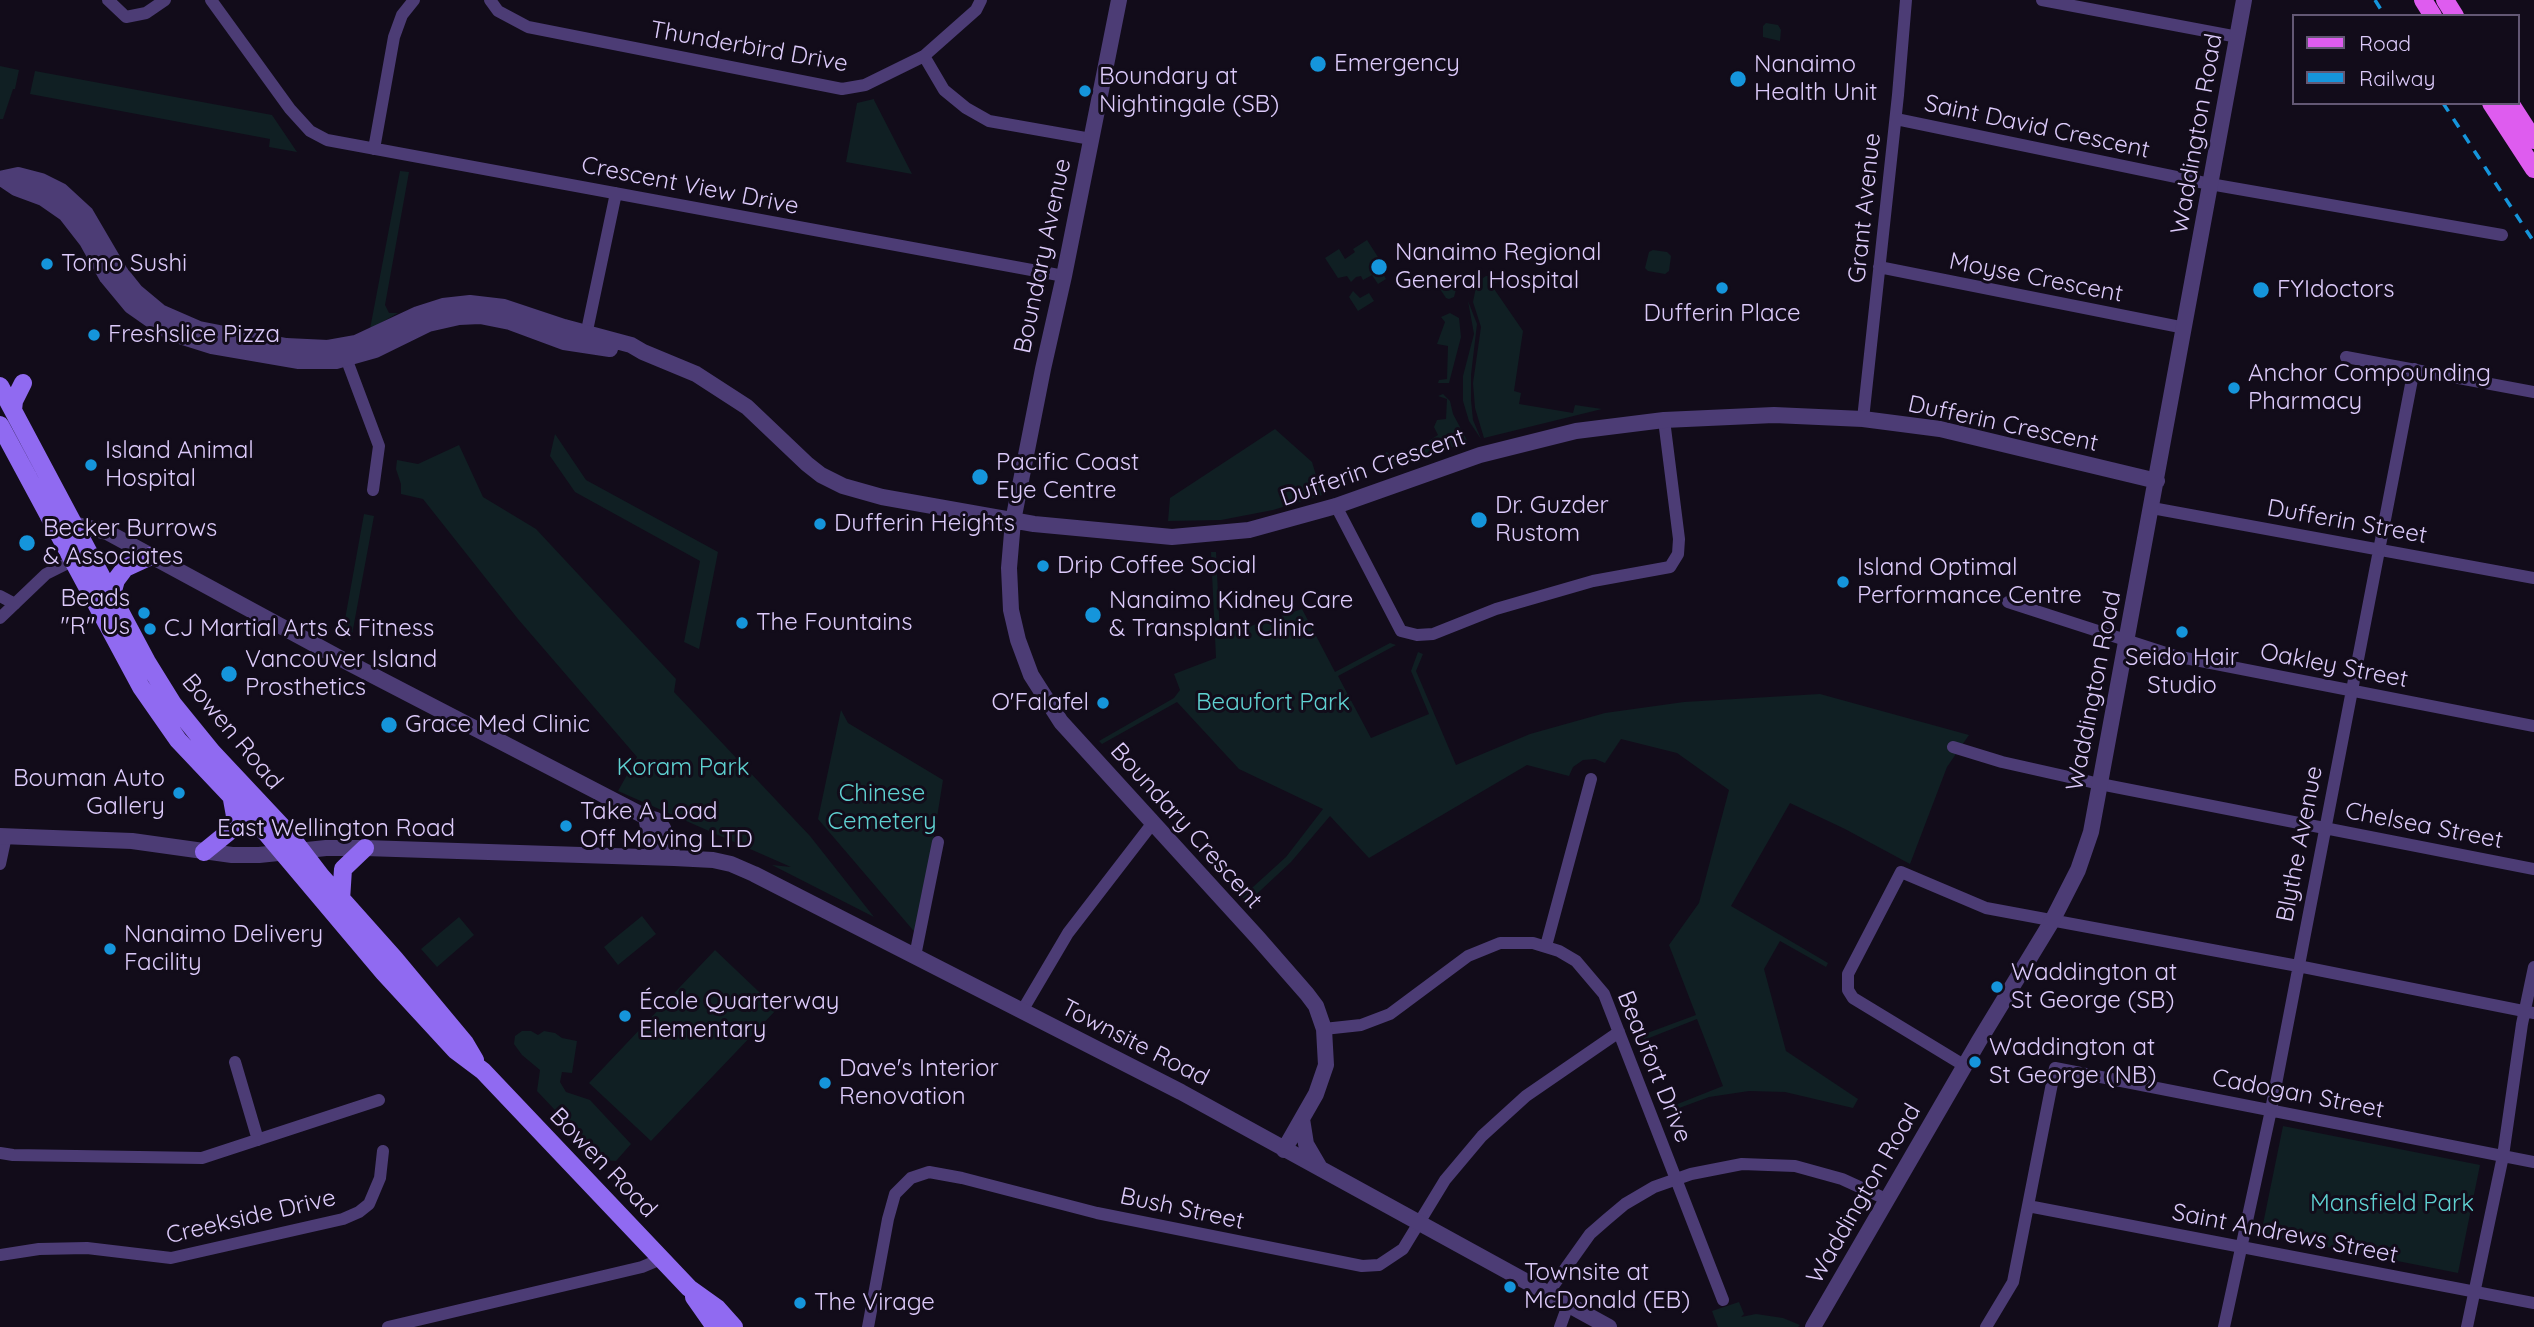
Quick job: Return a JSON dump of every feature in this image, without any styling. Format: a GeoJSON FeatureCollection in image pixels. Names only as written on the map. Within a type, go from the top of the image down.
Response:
{"type":"FeatureCollection","features":[{"type":"Feature","properties":{"kind":"main road"},"geometry":{"type":"LineString","coordinates":[[2492,105],[2534,169]]}},
{"type":"Feature","properties":{"kind":"main road"},"geometry":{"type":"LineString","coordinates":[[2511,105],[2534,140]]}},
{"type":"Feature","properties":{"kind":"main road"},"geometry":{"type":"LineString","coordinates":[[0,379],[8,383],[23,383],[13,401],[13,411]]}},
{"type":"Feature","properties":{"kind":"main road","name":"Bowen Road"},"geometry":{"type":"LineString","coordinates":[[0,386],[159,684],[181,714],[395,959],[465,1043],[483,1072]]}},
{"type":"Feature","properties":{"kind":"main road","name":"Bowen Road"},"geometry":{"type":"LineString","coordinates":[[0,425],[72,561],[155,708],[186,750],[231,794],[455,1050],[483,1072],[689,1288],[715,1327]]}},
{"type":"Feature","properties":{"kind":"main road"},"geometry":{"type":"LineString","coordinates":[[15,454],[39,481],[62,520],[74,524]]}},
{"type":"Feature","properties":{"kind":"main road"},"geometry":{"type":"LineString","coordinates":[[112,594],[116,580],[125,568],[151,556]]}},
{"type":"Feature","properties":{"kind":"main road"},"geometry":{"type":"LineString","coordinates":[[72,561],[81,561],[88,569],[110,608],[130,629]]}},
{"type":"Feature","properties":{"kind":"main road"},"geometry":{"type":"LineString","coordinates":[[204,852],[231,830],[235,816],[231,794]]}},
{"type":"Feature","properties":{"kind":"main road"},"geometry":{"type":"LineString","coordinates":[[341,900],[343,869],[365,848]]}},
{"type":"Feature","properties":{"kind":"main road","name":"Bowen Road"},"geometry":{"type":"LineString","coordinates":[[689,1288],[717,1308],[734,1327]]}},
{"type":"Feature","properties":{"kind":"street"},"geometry":{"type":"LineString","coordinates":[[108,0],[126,16],[146,13],[165,0]]}},
{"type":"Feature","properties":{"kind":"street","name":"Crescent View Drive"},"geometry":{"type":"LineString","coordinates":[[211,0],[290,109],[310,131],[327,140],[1064,276]]}},
{"type":"Feature","properties":{"kind":"street"},"geometry":{"type":"LineString","coordinates":[[374,149],[394,37],[402,15],[414,0]]}},
{"type":"Feature","properties":{"kind":"street","name":"Thunderbird Drive"},"geometry":{"type":"LineString","coordinates":[[490,0],[498,11],[528,27],[842,89],[866,85],[924,55],[976,10],[981,0]]}},
{"type":"Feature","properties":{"kind":"street","name":"Boundary Avenue"},"geometry":{"type":"LineString","coordinates":[[1013,521],[1119,0]]}},
{"type":"Feature","properties":{"kind":"street","name":"Grant Avenue"},"geometry":{"type":"LineString","coordinates":[[1863,419],[1896,119],[1906,0]]}},
{"type":"Feature","properties":{"kind":"street"},"geometry":{"type":"LineString","coordinates":[[2042,0],[2238,37]]}},
{"type":"Feature","properties":{"kind":"street","name":"Waddington Road"},"geometry":{"type":"LineString","coordinates":[[1813,1327],[2052,920],[2078,870],[2091,832],[2244,0]]}},
{"type":"Feature","properties":{"kind":"street"},"geometry":{"type":"LineString","coordinates":[[924,55],[944,90],[966,108],[989,121],[1091,139]]}},
{"type":"Feature","properties":{"kind":"street","name":"Saint David Crescent"},"geometry":{"type":"LineString","coordinates":[[1896,119],[2210,184],[2502,235]]}},
{"type":"Feature","properties":{"kind":"street","name":"Dufferin Crescent"},"geometry":{"type":"LineString","coordinates":[[1,179],[43,198],[66,214],[87,241],[118,292],[131,306],[177,335],[212,346],[287,360],[316,362],[344,353],[375,350],[428,324],[459,317],[510,322],[553,338],[586,339],[643,352],[690,371],[731,395],[762,419],[807,464],[836,483],[867,494],[1013,521],[1158,536],[1201,536],[1249,530],[1336,506],[1480,456],[1576,431],[1664,420],[1774,415],[1863,419],[1940,429],[2157,481]]}},
{"type":"Feature","properties":{"kind":"street"},"geometry":{"type":"LineString","coordinates":[[586,339],[616,193]]}},
{"type":"Feature","properties":{"kind":"street","name":"Moyse Crescent"},"geometry":{"type":"LineString","coordinates":[[1879,267],[2185,328]]}},
{"type":"Feature","properties":{"kind":"street"},"geometry":{"type":"LineString","coordinates":[[344,353],[379,446],[373,490]]}},
{"type":"Feature","properties":{"kind":"street"},"geometry":{"type":"LineString","coordinates":[[2346,357],[2534,392]]}},
{"type":"Feature","properties":{"kind":"street","name":"Blythe Avenue"},"geometry":{"type":"LineString","coordinates":[[2224,1327],[2271,1110],[2414,369]]}},
{"type":"Feature","properties":{"kind":"street"},"geometry":{"type":"LineString","coordinates":[[1336,506],[1401,631],[1417,635],[1433,634],[1496,608],[1593,581],[1670,567],[1678,554],[1679,539],[1664,420]]}},
{"type":"Feature","properties":{"kind":"street","name":"Dufferin Street"},"geometry":{"type":"LineString","coordinates":[[2152,508],[2534,578]]}},
{"type":"Feature","properties":{"kind":"street","name":"Boundary Crescent"},"geometry":{"type":"LineString","coordinates":[[1013,521],[1009,596],[1018,640],[1031,675],[1061,722],[1307,994],[1319,1014],[1324,1029],[1326,1065],[1322,1080],[1284,1150]]}},
{"type":"Feature","properties":{"kind":"street"},"geometry":{"type":"LineString","coordinates":[[74,524],[99,529],[347,662],[656,820],[663,828],[674,858]]}},
{"type":"Feature","properties":{"kind":"street"},"geometry":{"type":"LineString","coordinates":[[0,618],[46,574],[72,561]]}},
{"type":"Feature","properties":{"kind":"street"},"geometry":{"type":"LineString","coordinates":[[0,596],[15,604]]}},
{"type":"Feature","properties":{"kind":"street","name":"Oakley Street"},"geometry":{"type":"LineString","coordinates":[[2008,602],[2175,656],[2534,726]]}},
{"type":"Feature","properties":{"kind":"street","name":"Chelsea Street"},"geometry":{"type":"LineString","coordinates":[[1953,747],[2002,762],[2100,784],[2534,870]]}},
{"type":"Feature","properties":{"kind":"street"},"geometry":{"type":"LineString","coordinates":[[1546,946],[1591,779]]}},
{"type":"Feature","properties":{"kind":"street"},"geometry":{"type":"LineString","coordinates":[[646,817],[654,858]]}},
{"type":"Feature","properties":{"kind":"street"},"geometry":{"type":"LineString","coordinates":[[1022,1010],[1068,933],[1152,824]]}},
{"type":"Feature","properties":{"kind":"street"},"geometry":{"type":"LineString","coordinates":[[0,864],[3,836]]}},
{"type":"Feature","properties":{"kind":"street","name":"East Wellington Road"},"geometry":{"type":"LineString","coordinates":[[3,836],[118,840],[204,852],[259,855],[365,848],[674,858]]}},
{"type":"Feature","properties":{"kind":"street"},"geometry":{"type":"LineString","coordinates":[[915,957],[938,842]]}},
{"type":"Feature","properties":{"kind":"street","name":"Townsite Road"},"geometry":{"type":"LineString","coordinates":[[674,858],[713,860],[754,874],[1181,1092],[1609,1327]]}},
{"type":"Feature","properties":{"kind":"street"},"geometry":{"type":"LineString","coordinates":[[1965,1066],[1853,998],[1848,990],[1848,974],[1901,872],[1986,908],[2529,1012]]}},
{"type":"Feature","properties":{"kind":"street","name":"Beaufort Drive"},"geometry":{"type":"LineString","coordinates":[[1324,1029],[1361,1025],[1390,1014],[1460,961],[1483,948],[1515,942],[1546,946],[1576,961],[1590,974],[1604,994],[1723,1300]]}},
{"type":"Feature","properties":{"kind":"street"},"geometry":{"type":"LineString","coordinates":[[2468,1327],[2503,1156],[2529,1012],[2534,967]]}},
{"type":"Feature","properties":{"kind":"street","name":"Bush Street"},"geometry":{"type":"LineString","coordinates":[[869,1327],[891,1205],[900,1187],[919,1174],[929,1172],[1072,1207],[1362,1266],[1379,1265],[1399,1253],[1460,1160],[1502,1116],[1619,1032]]}},
{"type":"Feature","properties":{"kind":"street"},"geometry":{"type":"LineString","coordinates":[[235,1062],[258,1140]]}},
{"type":"Feature","properties":{"kind":"street","name":"Cadogan Street"},"geometry":{"type":"LineString","coordinates":[[2028,1206],[2055,1068],[2534,1162]]}},
{"type":"Feature","properties":{"kind":"street"},"geometry":{"type":"LineString","coordinates":[[0,1153],[202,1158],[379,1100]]}},
{"type":"Feature","properties":{"kind":"street"},"geometry":{"type":"LineString","coordinates":[[1302,1119],[1306,1144],[1320,1168]]}},
{"type":"Feature","properties":{"kind":"street","name":"Creekside Drive"},"geometry":{"type":"LineString","coordinates":[[0,1255],[39,1249],[87,1248],[171,1258],[190,1256],[344,1219],[369,1204],[380,1178],[383,1151]]}},
{"type":"Feature","properties":{"kind":"street"},"geometry":{"type":"LineString","coordinates":[[1548,1293],[1590,1234],[1625,1204],[1675,1178],[1742,1164],[1795,1166],[1842,1179],[1888,1200]]}},
{"type":"Feature","properties":{"kind":"street"},"geometry":{"type":"LineString","coordinates":[[1986,1327],[2013,1282],[2028,1206]]}},
{"type":"Feature","properties":{"kind":"street","name":"Saint Andrews Street"},"geometry":{"type":"LineString","coordinates":[[2028,1206],[2534,1303]]}},
{"type":"Feature","properties":{"kind":"street"},"geometry":{"type":"LineString","coordinates":[[388,1327],[642,1267],[662,1259]]}},
{"type":"Feature","properties":{"kind":"street"},"geometry":{"type":"LineString","coordinates":[[1560,1327],[1569,1305]]}},
{"type":"Feature","properties":{"kind":"green space"},"geometry":{"type":"Polygon","coordinates":[[[1766,23],[1778,25],[1781,30],[1780,41],[1763,37],[1763,26],[1766,23]]]}},
{"type":"Feature","properties":{"kind":"green space"},"geometry":{"type":"Polygon","coordinates":[[[0,66],[19,70],[3,119],[0,119],[0,66]]]}},
{"type":"Feature","properties":{"kind":"green space"},"geometry":{"type":"Polygon","coordinates":[[[35,71],[272,115],[297,152],[269,147],[270,139],[30,94],[35,71]]]}},
{"type":"Feature","properties":{"kind":"green space"},"geometry":{"type":"Polygon","coordinates":[[[874,99],[912,174],[846,162],[857,103],[874,99]]]}},
{"type":"Feature","properties":{"kind":"green space"},"geometry":{"type":"Polygon","coordinates":[[[400,171],[409,172],[385,305],[389,313],[398,313],[370,329],[400,171]]]}},
{"type":"Feature","properties":{"kind":"green space"},"geometry":{"type":"Polygon","coordinates":[[[1367,240],[1387,271],[1383,274],[1386,279],[1378,284],[1372,275],[1363,280],[1361,276],[1356,277],[1351,282],[1347,276],[1338,278],[1325,258],[1339,249],[1345,259],[1355,252],[1353,249],[1367,240]]]}},
{"type":"Feature","properties":{"kind":"green space"},"geometry":{"type":"Polygon","coordinates":[[[1649,252],[1667,252],[1671,256],[1669,271],[1665,274],[1645,268],[1649,252]]]}},
{"type":"Feature","properties":{"kind":"green space"},"geometry":{"type":"Polygon","coordinates":[[[1491,276],[1497,282],[1492,286],[1523,331],[1514,391],[1521,393],[1519,404],[1573,413],[1575,405],[1602,409],[1484,438],[1475,408],[1473,383],[1481,327],[1473,302],[1477,282],[1491,276]]]}},
{"type":"Feature","properties":{"kind":"green space"},"geometry":{"type":"Polygon","coordinates":[[[1447,277],[1458,282],[1454,297],[1449,299],[1438,286],[1441,280],[1447,277]]]}},
{"type":"Feature","properties":{"kind":"green space"},"geometry":{"type":"Polygon","coordinates":[[[1353,291],[1360,298],[1369,293],[1374,301],[1358,311],[1349,297],[1353,291]]]}},
{"type":"Feature","properties":{"kind":"green space"},"geometry":{"type":"Polygon","coordinates":[[[1468,301],[1477,324],[1471,400],[1473,420],[1481,439],[1469,421],[1463,401],[1463,376],[1474,334],[1468,301]]]}},
{"type":"Feature","properties":{"kind":"green space"},"geometry":{"type":"Polygon","coordinates":[[[1450,313],[1459,318],[1461,337],[1449,383],[1438,383],[1439,380],[1447,379],[1448,346],[1437,344],[1445,322],[1441,317],[1450,313]]]}},
{"type":"Feature","properties":{"kind":"green space"},"geometry":{"type":"Polygon","coordinates":[[[1443,394],[1450,401],[1453,414],[1468,442],[1398,466],[1380,456],[1387,452],[1396,462],[1438,435],[1434,427],[1437,420],[1446,419],[1447,399],[1438,396],[1443,394]]]}},
{"type":"Feature","properties":{"kind":"green space"},"geometry":{"type":"Polygon","coordinates":[[[1275,429],[1312,462],[1322,495],[1273,510],[1221,520],[1168,521],[1170,498],[1275,429]]]}},
{"type":"Feature","properties":{"kind":"green space"},"geometry":{"type":"Polygon","coordinates":[[[555,434],[586,480],[718,552],[699,649],[684,642],[700,561],[575,492],[550,456],[555,434]]]}},
{"type":"Feature","properties":{"kind":"green space","name":"Koram Park"},"geometry":{"type":"Polygon","coordinates":[[[459,445],[483,497],[536,529],[676,679],[674,692],[810,836],[874,917],[772,865],[791,867],[618,791],[637,757],[518,619],[423,499],[401,494],[397,460],[418,464],[459,445]]]}},
{"type":"Feature","properties":{"kind":"green space"},"geometry":{"type":"Polygon","coordinates":[[[364,514],[374,516],[351,640],[342,636],[364,514]]]}},
{"type":"Feature","properties":{"kind":"green space","name":"Beaufort Park"},"geometry":{"type":"Polygon","coordinates":[[[1211,552],[1216,552],[1220,636],[1302,609],[1335,672],[1390,643],[1396,645],[1338,676],[1371,738],[1429,714],[1411,671],[1418,652],[1423,654],[1416,671],[1456,765],[1530,734],[1605,713],[1684,702],[1820,694],[1969,735],[1947,767],[1910,864],[1790,803],[1731,906],[1828,963],[1826,967],[1780,941],[1764,969],[1786,1051],[1858,1099],[1853,1108],[1785,1092],[1749,1091],[1709,1097],[1671,1111],[1670,1107],[1723,1086],[1697,1019],[1644,1040],[1642,1035],[1696,1015],[1669,945],[1699,903],[1729,790],[1677,753],[1621,739],[1605,763],[1595,759],[1583,760],[1573,767],[1569,776],[1527,765],[1369,858],[1330,816],[1291,862],[1247,903],[1242,897],[1286,857],[1323,809],[1239,769],[1177,702],[1102,744],[1099,741],[1174,698],[1180,690],[1174,674],[1216,658],[1211,552]]]}},
{"type":"Feature","properties":{"kind":"green space","name":"Chinese Cemetery"},"geometry":{"type":"Polygon","coordinates":[[[841,710],[848,723],[943,780],[918,936],[818,819],[841,710]]]}},
{"type":"Feature","properties":{"kind":"green space"},"geometry":{"type":"Polygon","coordinates":[[[642,916],[656,934],[618,965],[604,947],[642,916]]]}},
{"type":"Feature","properties":{"kind":"green space"},"geometry":{"type":"Polygon","coordinates":[[[459,917],[474,935],[437,967],[421,949],[459,917]]]}},
{"type":"Feature","properties":{"kind":"green space"},"geometry":{"type":"Polygon","coordinates":[[[715,950],[777,1009],[651,1141],[589,1083],[715,950]]]}},
{"type":"Feature","properties":{"kind":"green space"},"geometry":{"type":"Polygon","coordinates":[[[522,1031],[531,1031],[538,1035],[544,1031],[555,1033],[562,1038],[577,1041],[572,1073],[562,1072],[560,1082],[566,1092],[590,1100],[631,1144],[616,1161],[602,1160],[537,1091],[540,1070],[522,1055],[514,1044],[515,1036],[522,1031]]]}},
{"type":"Feature","properties":{"kind":"green space","name":"Mansfield Park"},"geometry":{"type":"Polygon","coordinates":[[[2283,1126],[2480,1165],[2458,1273],[2261,1234],[2283,1126]]]}},
{"type":"Feature","properties":{"kind":"green space"},"geometry":{"type":"Polygon","coordinates":[[[1739,1302],[1744,1314],[1741,1317],[1756,1314],[1783,1318],[1800,1325],[1718,1327],[1712,1311],[1739,1302]]]}},
{"type":"Feature","properties":{"kind":"railway"},"geometry":{"type":"LineString","coordinates":[[2375,0],[2384,14]]}},
{"type":"Feature","properties":{"kind":"railway"},"geometry":{"type":"LineString","coordinates":[[2444,105],[2534,242]]}},
{"type":"Feature","properties":{"kind":"place","name":"Emergency"},"geometry":{"type":"Point","coordinates":[1318,64]}},
{"type":"Feature","properties":{"kind":"place","name":"Nanaimo Health Unit"},"geometry":{"type":"Point","coordinates":[1738,79]}},
{"type":"Feature","properties":{"kind":"place","name":"Boundary at Nightingale (SB)"},"geometry":{"type":"Point","coordinates":[1085,91]}},
{"type":"Feature","properties":{"kind":"place","name":"Tomo Sushi"},"geometry":{"type":"Point","coordinates":[47,264]}},
{"type":"Feature","properties":{"kind":"place","name":"Nanaimo Regional General Hospital"},"geometry":{"type":"Point","coordinates":[1379,267]}},
{"type":"Feature","properties":{"kind":"place","name":"Dufferin Place"},"geometry":{"type":"Point","coordinates":[1722,288]}},
{"type":"Feature","properties":{"kind":"place","name":"FYIdoctors"},"geometry":{"type":"Point","coordinates":[2261,290]}},
{"type":"Feature","properties":{"kind":"place","name":"Freshslice Pizza"},"geometry":{"type":"Point","coordinates":[94,335]}},
{"type":"Feature","properties":{"kind":"place","name":"Anchor Compounding Pharmacy"},"geometry":{"type":"Point","coordinates":[2234,388]}},
{"type":"Feature","properties":{"kind":"place","name":"Island Animal Hospital"},"geometry":{"type":"Point","coordinates":[91,465]}},
{"type":"Feature","properties":{"kind":"place","name":"Pacific Coast Eye Centre"},"geometry":{"type":"Point","coordinates":[980,477]}},
{"type":"Feature","properties":{"kind":"place","name":"Dr. Guzder Rustom"},"geometry":{"type":"Point","coordinates":[1479,520]}},
{"type":"Feature","properties":{"kind":"place","name":"Dufferin Heights"},"geometry":{"type":"Point","coordinates":[820,524]}},
{"type":"Feature","properties":{"kind":"place","name":"Becker Burrows & Associates"},"geometry":{"type":"Point","coordinates":[27,543]}},
{"type":"Feature","properties":{"kind":"place","name":"Drip Coffee Social"},"geometry":{"type":"Point","coordinates":[1043,566]}},
{"type":"Feature","properties":{"kind":"place","name":"Island Optimal Performance Centre"},"geometry":{"type":"Point","coordinates":[1843,582]}},
{"type":"Feature","properties":{"kind":"place","name":"Beads \"R\" Us"},"geometry":{"type":"Point","coordinates":[144,613]}},
{"type":"Feature","properties":{"kind":"place","name":"Nanaimo Kidney Care & Transplant Clinic"},"geometry":{"type":"Point","coordinates":[1093,615]}},
{"type":"Feature","properties":{"kind":"place","name":"The Fountains"},"geometry":{"type":"Point","coordinates":[742,623]}},
{"type":"Feature","properties":{"kind":"place","name":"CJ Martial Arts & Fitness"},"geometry":{"type":"Point","coordinates":[150,629]}},
{"type":"Feature","properties":{"kind":"place","name":"Seido Hair Studio"},"geometry":{"type":"Point","coordinates":[2182,632]}},
{"type":"Feature","properties":{"kind":"place","name":"Vancouver Island Prosthetics"},"geometry":{"type":"Point","coordinates":[229,674]}},
{"type":"Feature","properties":{"kind":"place","name":"O'Falafel"},"geometry":{"type":"Point","coordinates":[1103,703]}},
{"type":"Feature","properties":{"kind":"place","name":"Grace Med Clinic"},"geometry":{"type":"Point","coordinates":[389,725]}},
{"type":"Feature","properties":{"kind":"place","name":"Bouman Auto Gallery"},"geometry":{"type":"Point","coordinates":[179,793]}},
{"type":"Feature","properties":{"kind":"place","name":"Take A Load Off Moving LTD"},"geometry":{"type":"Point","coordinates":[566,826]}},
{"type":"Feature","properties":{"kind":"place","name":"Nanaimo Delivery Facility"},"geometry":{"type":"Point","coordinates":[110,949]}},
{"type":"Feature","properties":{"kind":"place","name":"Waddington at St George (SB)"},"geometry":{"type":"Point","coordinates":[1997,987]}},
{"type":"Feature","properties":{"kind":"place","name":"École Quarterway Elementary"},"geometry":{"type":"Point","coordinates":[625,1016]}},
{"type":"Feature","properties":{"kind":"place","name":"Waddington at St George (NB)"},"geometry":{"type":"Point","coordinates":[1975,1062]}},
{"type":"Feature","properties":{"kind":"place","name":"Dave's Interior Renovation"},"geometry":{"type":"Point","coordinates":[825,1083]}},
{"type":"Feature","properties":{"kind":"place","name":"Townsite at McDonald (EB)"},"geometry":{"type":"Point","coordinates":[1510,1287]}},
{"type":"Feature","properties":{"kind":"place","name":"The Virage"},"geometry":{"type":"Point","coordinates":[800,1303]}}]}
